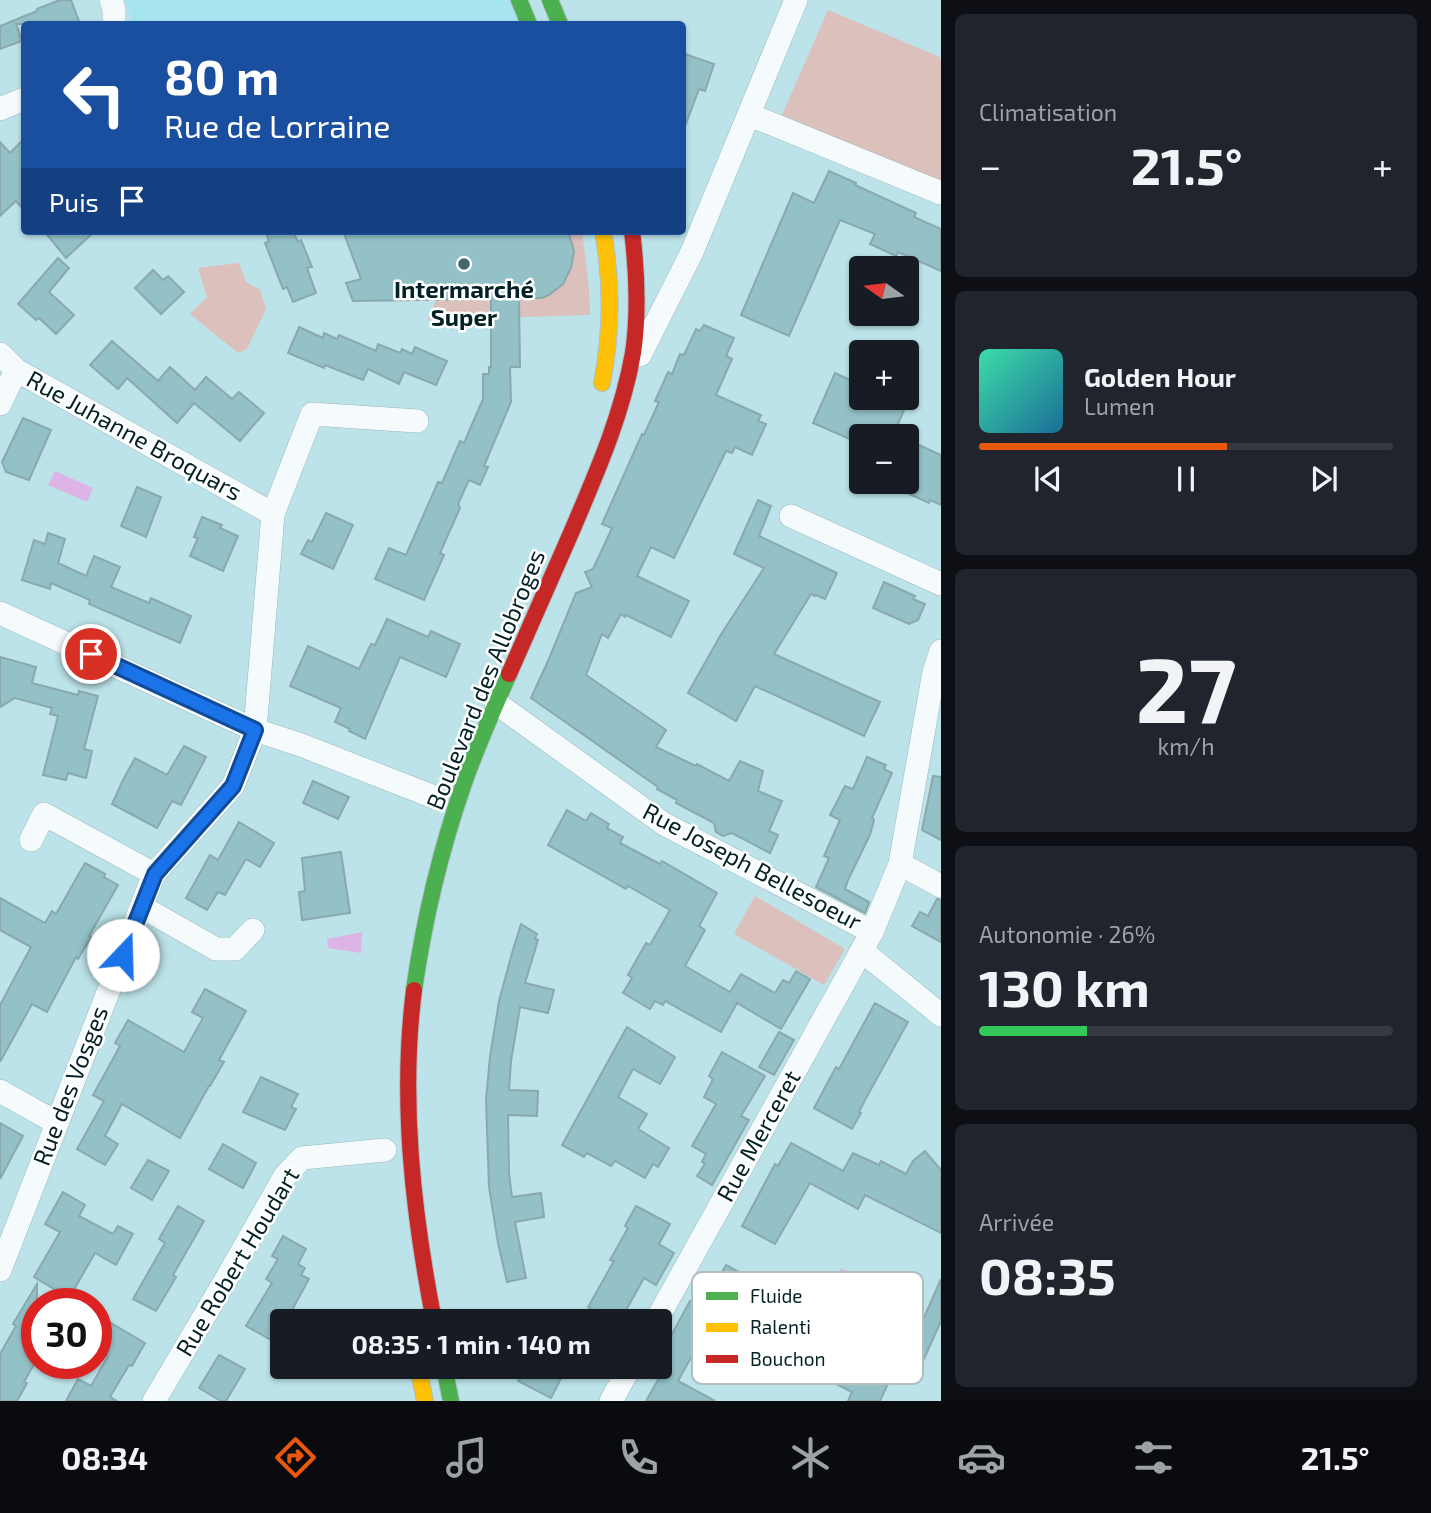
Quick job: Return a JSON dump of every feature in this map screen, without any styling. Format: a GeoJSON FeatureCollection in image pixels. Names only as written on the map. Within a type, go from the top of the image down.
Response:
{"type":"FeatureCollection","features":[{"type":"Feature","properties":{"kind":"main road"},"geometry":{"type":"LineString","coordinates":[[519,0],[528,21]]}},
{"type":"Feature","properties":{"kind":"main road"},"geometry":{"type":"LineString","coordinates":[[551,0],[558,21]]}},
{"type":"Feature","properties":{"kind":"main road"},"geometry":{"type":"LineString","coordinates":[[598,401],[609,342],[611,311],[610,278],[604,235]]}},
{"type":"Feature","properties":{"kind":"main road","name":"Boulevard des Allobroges"},"geometry":{"type":"LineString","coordinates":[[431,1309],[426,1285],[409,1141],[411,1014],[421,948],[453,816],[471,763],[616,425],[630,374],[637,323],[638,283],[632,235]]}},
{"type":"Feature","properties":{"kind":"main road"},"geometry":{"type":"LineString","coordinates":[[420,1379],[425,1401]]}},
{"type":"Feature","properties":{"kind":"main road"},"geometry":{"type":"LineString","coordinates":[[447,1379],[452,1401]]}},
{"type":"Feature","properties":{"kind":"street"},"geometry":{"type":"LineString","coordinates":[[111,0],[114,21]]}},
{"type":"Feature","properties":{"kind":"street"},"geometry":{"type":"LineString","coordinates":[[630,374],[692,252],[796,0]]}},
{"type":"Feature","properties":{"kind":"street"},"geometry":{"type":"LineString","coordinates":[[0,109],[21,100]]}},
{"type":"Feature","properties":{"kind":"street"},"geometry":{"type":"LineString","coordinates":[[750,115],[941,193]]}},
{"type":"Feature","properties":{"kind":"street"},"geometry":{"type":"LineString","coordinates":[[638,283],[653,284],[666,279],[678,270],[692,252]]}},
{"type":"Feature","properties":{"kind":"street"},"geometry":{"type":"LineString","coordinates":[[0,404],[8,362]]}},
{"type":"Feature","properties":{"kind":"street","name":"Rue Juhanne Broquars"},"geometry":{"type":"LineString","coordinates":[[8,362],[273,514]]}},
{"type":"Feature","properties":{"kind":"street","name":"Rue Juhanne Broquars"},"geometry":{"type":"LineString","coordinates":[[255,730],[273,514],[312,414],[417,421]]}},
{"type":"Feature","properties":{"kind":"street"},"geometry":{"type":"LineString","coordinates":[[791,516],[941,584]]}},
{"type":"Feature","properties":{"kind":"street"},"geometry":{"type":"LineString","coordinates":[[0,613],[255,730],[435,797]]}},
{"type":"Feature","properties":{"kind":"street","name":"Rue Merceret"},"geometry":{"type":"LineString","coordinates":[[663,1309],[867,941],[900,864],[939,666]]}},
{"type":"Feature","properties":{"kind":"street","name":"Rue Joseph Bellesoeur"},"geometry":{"type":"LineString","coordinates":[[496,703],[663,824],[867,941],[941,1015]]}},
{"type":"Feature","properties":{"kind":"street","name":"Rue des Vosges"},"geometry":{"type":"LineString","coordinates":[[0,1270],[155,874],[233,786],[255,730]]}},
{"type":"Feature","properties":{"kind":"street"},"geometry":{"type":"LineString","coordinates":[[31,841],[44,814],[155,874]]}},
{"type":"Feature","properties":{"kind":"street"},"geometry":{"type":"LineString","coordinates":[[900,864],[941,886]]}},
{"type":"Feature","properties":{"kind":"street"},"geometry":{"type":"LineString","coordinates":[[142,907],[216,950],[236,949],[253,930]]}},
{"type":"Feature","properties":{"kind":"street"},"geometry":{"type":"LineString","coordinates":[[0,1091],[57,1123]]}},
{"type":"Feature","properties":{"kind":"street","name":"Rue Robert Houdart"},"geometry":{"type":"LineString","coordinates":[[154,1401],[285,1176],[302,1158],[385,1151]]}},
{"type":"Feature","properties":{"kind":"street"},"geometry":{"type":"LineString","coordinates":[[611,1401],[623,1379]]}},
{"type":"Feature","properties":{"kind":"shaded area"},"geometry":{"type":"Polygon","coordinates":[[[125,0],[519,0],[528,21],[132,21],[125,0]]]}},
{"type":"Feature","properties":{"kind":"shaded area"},"geometry":{"type":"Polygon","coordinates":[[[828,10],[941,58],[941,182],[782,115],[828,10]]]}},
{"type":"Feature","properties":{"kind":"shaded area"},"geometry":{"type":"Polygon","coordinates":[[[569,235],[582,235],[590,315],[428,320],[436,300],[542,298],[560,286],[566,278],[573,261],[569,235]]]}},
{"type":"Feature","properties":{"kind":"shaded area"},"geometry":{"type":"Polygon","coordinates":[[[239,263],[246,282],[260,290],[266,309],[247,349],[238,353],[190,314],[207,297],[198,268],[239,263]]]}},
{"type":"Feature","properties":{"kind":"shaded area"},"geometry":{"type":"Polygon","coordinates":[[[55,471],[93,488],[87,502],[48,485],[55,471]]]}},
{"type":"Feature","properties":{"kind":"shaded area"},"geometry":{"type":"Polygon","coordinates":[[[755,896],[845,949],[824,985],[734,934],[755,896]]]}},
{"type":"Feature","properties":{"kind":"shaded area"},"geometry":{"type":"Polygon","coordinates":[[[362,932],[361,953],[328,948],[327,939],[362,932]]]}},
{"type":"Feature","properties":{"kind":"building"},"geometry":{"type":"Polygon","coordinates":[[[60,0],[71,0],[79,21],[21,21],[21,24],[16,24],[21,41],[0,49],[0,26],[60,0]]]}},
{"type":"Feature","properties":{"kind":"building"},"geometry":{"type":"Polygon","coordinates":[[[686,54],[714,64],[705,91],[699,89],[686,124],[686,54]]]}},
{"type":"Feature","properties":{"kind":"building"},"geometry":{"type":"Polygon","coordinates":[[[0,142],[10,153],[21,142],[21,207],[16,201],[0,216],[0,142]]]}},
{"type":"Feature","properties":{"kind":"building"},"geometry":{"type":"Polygon","coordinates":[[[829,171],[916,213],[914,217],[941,229],[941,271],[919,261],[919,256],[907,256],[898,252],[896,256],[870,244],[875,234],[840,220],[789,336],[741,315],[793,193],[814,203],[829,171]]]}},
{"type":"Feature","properties":{"kind":"building"},"geometry":{"type":"Polygon","coordinates":[[[47,235],[91,235],[66,258],[47,235]]]}},
{"type":"Feature","properties":{"kind":"building"},"geometry":{"type":"Polygon","coordinates":[[[267,235],[295,235],[298,242],[301,240],[312,267],[307,268],[316,293],[293,302],[287,287],[283,289],[265,243],[269,241],[267,235]]]}},
{"type":"Feature","properties":{"kind":"building"},"geometry":{"type":"Polygon","coordinates":[[[344,235],[569,235],[574,251],[571,268],[563,284],[542,298],[519,298],[520,367],[510,367],[511,402],[484,466],[488,467],[480,485],[469,480],[458,504],[460,508],[440,553],[444,555],[424,600],[375,579],[389,548],[406,555],[438,482],[442,483],[460,441],[464,443],[483,399],[483,374],[489,374],[491,367],[491,299],[353,301],[346,283],[361,279],[344,235]]]}},
{"type":"Feature","properties":{"kind":"building"},"geometry":{"type":"Polygon","coordinates":[[[58,258],[69,268],[49,292],[74,315],[56,334],[18,304],[58,258]]]}},
{"type":"Feature","properties":{"kind":"building"},"geometry":{"type":"Polygon","coordinates":[[[153,270],[163,280],[168,276],[184,292],[161,314],[135,288],[153,270]]]}},
{"type":"Feature","properties":{"kind":"building"},"geometry":{"type":"Polygon","coordinates":[[[704,325],[734,338],[726,356],[732,359],[716,395],[761,415],[758,421],[766,424],[752,455],[735,447],[732,453],[726,451],[674,558],[651,547],[637,576],[689,601],[671,637],[621,614],[608,638],[602,634],[586,675],[666,730],[656,747],[729,781],[740,761],[763,771],[758,791],[782,801],[769,831],[778,835],[770,853],[732,833],[723,836],[716,832],[714,823],[676,803],[677,800],[657,789],[658,787],[531,698],[576,593],[592,587],[585,572],[593,569],[612,528],[602,524],[659,402],[655,401],[668,372],[672,374],[680,354],[684,355],[696,329],[700,331],[704,325]]]}},
{"type":"Feature","properties":{"kind":"building"},"geometry":{"type":"Polygon","coordinates":[[[299,327],[323,338],[324,333],[337,339],[339,335],[376,351],[378,344],[400,353],[402,349],[412,354],[415,347],[447,361],[436,385],[404,372],[399,384],[368,369],[363,380],[288,353],[299,327]]]}},
{"type":"Feature","properties":{"kind":"building"},"geometry":{"type":"Polygon","coordinates":[[[112,341],[158,381],[170,367],[195,390],[206,377],[232,399],[239,392],[264,413],[240,441],[194,403],[177,423],[127,378],[118,389],[90,365],[112,341]]]}},
{"type":"Feature","properties":{"kind":"building"},"geometry":{"type":"Polygon","coordinates":[[[835,373],[849,379],[849,410],[904,410],[898,424],[849,424],[849,439],[813,423],[835,373]]]}},
{"type":"Feature","properties":{"kind":"building"},"geometry":{"type":"Polygon","coordinates":[[[23,418],[51,430],[29,480],[6,472],[2,462],[23,418]]]}},
{"type":"Feature","properties":{"kind":"building"},"geometry":{"type":"Polygon","coordinates":[[[919,445],[941,455],[941,505],[930,500],[929,503],[909,494],[919,494],[919,445]]]}},
{"type":"Feature","properties":{"kind":"building"},"geometry":{"type":"Polygon","coordinates":[[[137,487],[161,497],[146,537],[121,526],[137,487]]]}},
{"type":"Feature","properties":{"kind":"building"},"geometry":{"type":"Polygon","coordinates":[[[758,500],[771,506],[759,536],[837,573],[825,599],[811,594],[774,654],[880,702],[864,736],[755,686],[736,721],[688,693],[720,636],[764,568],[734,554],[758,500]]]}},
{"type":"Feature","properties":{"kind":"building"},"geometry":{"type":"Polygon","coordinates":[[[326,513],[353,525],[333,569],[301,554],[308,540],[312,542],[326,513]]]}},
{"type":"Feature","properties":{"kind":"building"},"geometry":{"type":"Polygon","coordinates":[[[202,517],[222,525],[220,528],[238,536],[223,571],[190,556],[198,538],[194,537],[202,517]]]}},
{"type":"Feature","properties":{"kind":"building"},"geometry":{"type":"Polygon","coordinates":[[[48,533],[65,539],[58,563],[86,576],[94,556],[120,567],[111,587],[149,603],[151,598],[191,616],[180,643],[89,604],[90,600],[51,583],[50,589],[22,580],[34,540],[45,544],[48,533]]]}},
{"type":"Feature","properties":{"kind":"building"},"geometry":{"type":"Polygon","coordinates":[[[884,582],[915,596],[913,599],[925,604],[918,620],[909,624],[873,608],[884,582]]]}},
{"type":"Feature","properties":{"kind":"building"},"geometry":{"type":"Polygon","coordinates":[[[387,619],[428,637],[431,631],[460,644],[446,677],[400,657],[365,739],[335,722],[341,708],[290,686],[308,646],[359,669],[371,644],[375,645],[387,619]]]}},
{"type":"Feature","properties":{"kind":"building"},"geometry":{"type":"Polygon","coordinates":[[[0,657],[36,667],[32,683],[78,695],[79,691],[98,696],[84,749],[92,751],[86,778],[68,773],[66,780],[43,775],[58,716],[50,714],[52,708],[15,698],[0,707],[0,657]]]}},
{"type":"Feature","properties":{"kind":"building"},"geometry":{"type":"Polygon","coordinates":[[[184,746],[206,757],[181,805],[172,801],[157,828],[112,804],[135,758],[167,775],[184,746]]]}},
{"type":"Feature","properties":{"kind":"building"},"geometry":{"type":"Polygon","coordinates":[[[867,757],[886,765],[884,769],[892,773],[872,818],[874,820],[870,835],[845,889],[869,902],[865,913],[816,887],[829,858],[824,856],[840,820],[830,815],[845,786],[853,789],[867,757]]]}},
{"type":"Feature","properties":{"kind":"building"},"geometry":{"type":"Polygon","coordinates":[[[933,776],[941,777],[941,840],[922,830],[933,776]]]}},
{"type":"Feature","properties":{"kind":"building"},"geometry":{"type":"Polygon","coordinates":[[[313,781],[349,797],[338,819],[303,803],[313,781]]]}},
{"type":"Feature","properties":{"kind":"building"},"geometry":{"type":"Polygon","coordinates":[[[567,810],[586,821],[591,813],[609,824],[607,828],[623,837],[620,843],[660,864],[662,861],[717,893],[699,926],[705,930],[685,966],[730,992],[741,974],[775,993],[783,980],[789,983],[796,971],[810,979],[781,1029],[737,1003],[721,1032],[665,1001],[663,1005],[655,1001],[650,1009],[623,993],[632,978],[628,975],[646,943],[650,945],[670,910],[628,886],[626,889],[548,845],[567,810]]]}},
{"type":"Feature","properties":{"kind":"building"},"geometry":{"type":"Polygon","coordinates":[[[239,822],[274,843],[260,867],[246,859],[225,895],[218,892],[207,910],[186,898],[210,855],[218,860],[239,822]]]}},
{"type":"Feature","properties":{"kind":"building"},"geometry":{"type":"Polygon","coordinates":[[[341,852],[350,913],[302,920],[299,892],[305,891],[302,858],[341,852]]]}},
{"type":"Feature","properties":{"kind":"building"},"geometry":{"type":"Polygon","coordinates":[[[85,863],[118,885],[47,1012],[32,1004],[0,1062],[0,1005],[31,947],[0,930],[0,898],[45,923],[52,911],[56,914],[85,863]]]}},
{"type":"Feature","properties":{"kind":"building"},"geometry":{"type":"Polygon","coordinates":[[[937,899],[941,900],[941,942],[912,926],[920,912],[928,916],[937,899]]]}},
{"type":"Feature","properties":{"kind":"building"},"geometry":{"type":"Polygon","coordinates":[[[521,924],[537,934],[535,939],[538,940],[525,983],[554,990],[548,1013],[520,1007],[511,1061],[509,1090],[538,1091],[537,1116],[508,1115],[512,1197],[541,1193],[544,1217],[515,1222],[526,1278],[507,1282],[489,1187],[486,1100],[499,1001],[521,924]]]}},
{"type":"Feature","properties":{"kind":"building"},"geometry":{"type":"Polygon","coordinates":[[[205,989],[246,1011],[219,1060],[224,1062],[180,1138],[122,1104],[105,1136],[118,1144],[105,1165],[77,1149],[104,1101],[93,1095],[120,1046],[115,1043],[128,1020],[184,1052],[203,1018],[192,1012],[205,989]]]}},
{"type":"Feature","properties":{"kind":"building"},"geometry":{"type":"Polygon","coordinates":[[[875,1003],[908,1022],[852,1129],[814,1108],[875,1003]]]}},
{"type":"Feature","properties":{"kind":"building"},"geometry":{"type":"Polygon","coordinates":[[[627,1027],[675,1057],[660,1084],[633,1069],[618,1097],[647,1114],[638,1129],[669,1148],[658,1167],[653,1164],[645,1178],[615,1161],[611,1166],[587,1153],[584,1157],[562,1145],[627,1027]]]}},
{"type":"Feature","properties":{"kind":"building"},"geometry":{"type":"Polygon","coordinates":[[[779,1032],[794,1040],[774,1075],[759,1067],[779,1032]]]}},
{"type":"Feature","properties":{"kind":"building"},"geometry":{"type":"Polygon","coordinates":[[[722,1052],[765,1076],[741,1116],[749,1120],[712,1185],[697,1176],[705,1164],[702,1162],[706,1154],[692,1146],[716,1104],[704,1097],[713,1079],[709,1076],[722,1052]]]}},
{"type":"Feature","properties":{"kind":"building"},"geometry":{"type":"Polygon","coordinates":[[[261,1077],[298,1094],[291,1107],[296,1109],[285,1130],[243,1112],[261,1077]]]}},
{"type":"Feature","properties":{"kind":"building"},"geometry":{"type":"Polygon","coordinates":[[[0,1123],[23,1136],[0,1179],[0,1123]]]}},
{"type":"Feature","properties":{"kind":"building"},"geometry":{"type":"Polygon","coordinates":[[[791,1143],[843,1171],[853,1153],[879,1165],[881,1161],[906,1174],[913,1161],[925,1151],[941,1170],[941,1233],[865,1195],[858,1209],[810,1183],[775,1244],[742,1226],[775,1164],[778,1166],[791,1143]]]}},
{"type":"Feature","properties":{"kind":"building"},"geometry":{"type":"Polygon","coordinates":[[[223,1144],[256,1163],[243,1188],[209,1169],[223,1144]]]}},
{"type":"Feature","properties":{"kind":"building"},"geometry":{"type":"Polygon","coordinates":[[[148,1160],[169,1171],[152,1200],[131,1188],[148,1160]]]}},
{"type":"Feature","properties":{"kind":"building"},"geometry":{"type":"Polygon","coordinates":[[[63,1192],[85,1205],[79,1216],[113,1234],[118,1226],[133,1234],[116,1265],[95,1253],[75,1288],[52,1288],[34,1277],[60,1232],[45,1224],[63,1192]]]}},
{"type":"Feature","properties":{"kind":"building"},"geometry":{"type":"Polygon","coordinates":[[[178,1206],[204,1221],[156,1311],[133,1299],[165,1243],[159,1239],[178,1206]]]}},
{"type":"Feature","properties":{"kind":"building"},"geometry":{"type":"Polygon","coordinates":[[[636,1206],[670,1224],[659,1244],[674,1253],[656,1285],[644,1278],[627,1309],[592,1309],[588,1307],[614,1261],[610,1260],[628,1228],[625,1226],[636,1206]]]}},
{"type":"Feature","properties":{"kind":"building"},"geometry":{"type":"Polygon","coordinates":[[[283,1236],[306,1249],[298,1264],[305,1268],[301,1275],[309,1279],[293,1309],[270,1309],[270,1339],[246,1326],[272,1283],[266,1279],[278,1259],[272,1256],[283,1236]]]}},
{"type":"Feature","properties":{"kind":"building"},"geometry":{"type":"Polygon","coordinates":[[[726,1265],[739,1272],[722,1272],[726,1265]]]}},
{"type":"Feature","properties":{"kind":"building"},"geometry":{"type":"Polygon","coordinates":[[[941,1279],[941,1321],[923,1361],[923,1320],[941,1279]]]}},
{"type":"Feature","properties":{"kind":"building"},"geometry":{"type":"Polygon","coordinates":[[[690,1301],[692,1356],[678,1381],[715,1401],[646,1401],[658,1379],[672,1379],[672,1334],[690,1301]]]}},
{"type":"Feature","properties":{"kind":"building"},"geometry":{"type":"Polygon","coordinates":[[[21,1311],[21,1379],[26,1379],[24,1382],[27,1383],[17,1401],[0,1401],[0,1354],[16,1326],[13,1324],[21,1311]]]}},
{"type":"Feature","properties":{"kind":"building"},"geometry":{"type":"Polygon","coordinates":[[[112,1324],[145,1343],[110,1397],[117,1401],[66,1401],[78,1379],[91,1386],[95,1379],[112,1379],[112,1324]]]}},
{"type":"Feature","properties":{"kind":"building"},"geometry":{"type":"Polygon","coordinates":[[[219,1355],[245,1369],[226,1401],[221,1401],[199,1388],[219,1355]]]}},
{"type":"Feature","properties":{"kind":"building"},"geometry":{"type":"Polygon","coordinates":[[[519,1379],[561,1379],[551,1398],[519,1379]]]}},
{"type":"Feature","properties":{"kind":"building"},"geometry":{"type":"Polygon","coordinates":[[[836,1384],[888,1384],[880,1401],[848,1401],[852,1392],[836,1384]]]}},
{"type":"Feature","properties":{"kind":"traffic: fast"},"geometry":{"type":"LineString","coordinates":[[519,0],[528,21]]}},
{"type":"Feature","properties":{"kind":"traffic: fast"},"geometry":{"type":"LineString","coordinates":[[550,0],[559,21]]}},
{"type":"Feature","properties":{"kind":"traffic: fast"},"geometry":{"type":"LineString","coordinates":[[414,990],[428,911],[448,833],[474,755],[509,674]]}},
{"type":"Feature","properties":{"kind":"traffic: fast"},"geometry":{"type":"LineString","coordinates":[[446,1379],[451,1401]]}},
{"type":"Feature","properties":{"kind":"traffic: slow"},"geometry":{"type":"LineString","coordinates":[[602,383],[610,307],[604,235]]}},
{"type":"Feature","properties":{"kind":"traffic: slow"},"geometry":{"type":"LineString","coordinates":[[420,1379],[425,1401]]}},
{"type":"Feature","properties":{"kind":"traffic: jam"},"geometry":{"type":"LineString","coordinates":[[509,674],[590,489],[622,399],[633,353],[637,307],[632,235]]}},
{"type":"Feature","properties":{"kind":"traffic: jam"},"geometry":{"type":"LineString","coordinates":[[414,990],[408,1073],[411,1156],[420,1239],[432,1309]]}},
{"type":"Feature","properties":{"kind":"place","name":"Intermarché Super"},"geometry":{"type":"Point","coordinates":[464,264]}},
{"type":"Feature","properties":{"kind":"route"},"geometry":{"type":"LineString","coordinates":[[91,654],[255,730],[233,786],[155,874],[123,955]]}}]}
